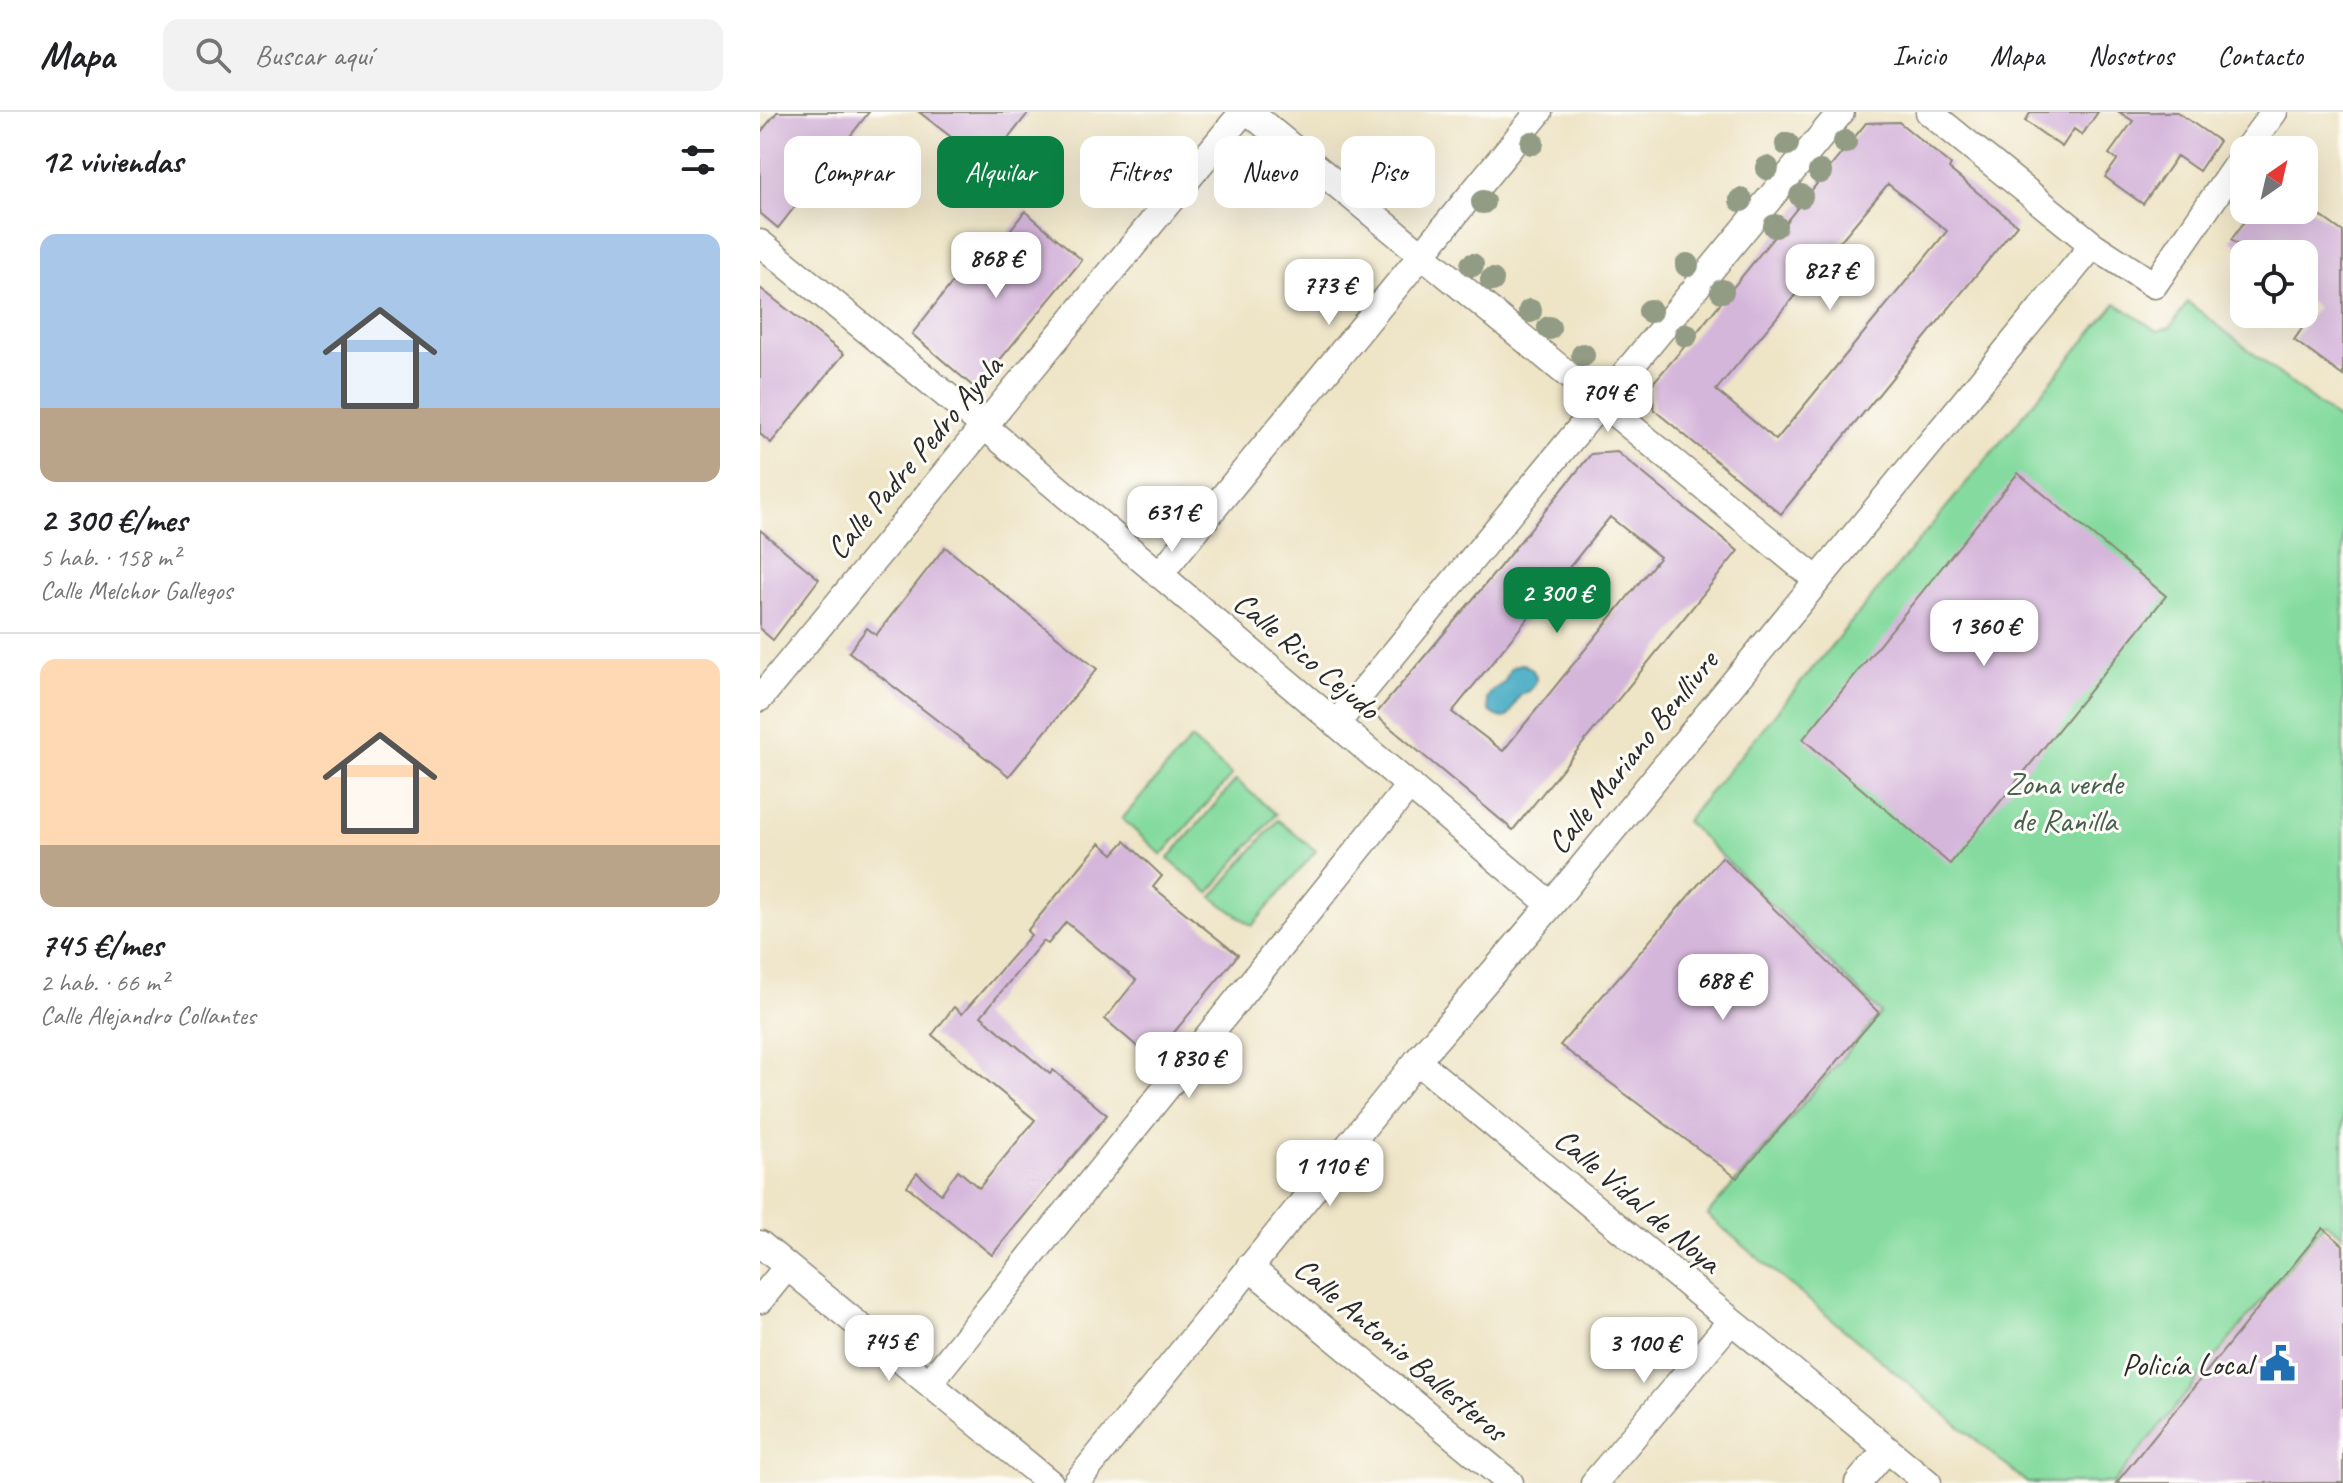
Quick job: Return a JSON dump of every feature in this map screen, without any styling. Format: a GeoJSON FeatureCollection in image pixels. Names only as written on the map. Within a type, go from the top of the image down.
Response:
{"type":"FeatureCollection","features":[{"type":"Feature","properties":{"kind":"street"},"geometry":{"type":"LineString","coordinates":[[1246,112],[1817,580]]}},
{"type":"Feature","properties":{"kind":"street","name":"Calle Padre Pedro Ayala"},"geometry":{"type":"LineString","coordinates":[[760,698],[1246,112]]}},
{"type":"Feature","properties":{"kind":"street"},"geometry":{"type":"LineString","coordinates":[[1159,575],[1539,112]]}},
{"type":"Feature","properties":{"kind":"street"},"geometry":{"type":"LineString","coordinates":[[1336,724],[1841,112]]}},
{"type":"Feature","properties":{"kind":"street"},"geometry":{"type":"LineString","coordinates":[[1929,112],[2093,245],[2154,285],[2230,174]]}},
{"type":"Feature","properties":{"kind":"street"},"geometry":{"type":"LineString","coordinates":[[2257,136],[2274,112]]}},
{"type":"Feature","properties":{"kind":"street","name":"Calle Rico Cejudo"},"geometry":{"type":"LineString","coordinates":[[760,243],[984,426],[1551,905]]}},
{"type":"Feature","properties":{"kind":"street","name":"Calle Mariano Benlliure"},"geometry":{"type":"LineString","coordinates":[[1076,1483],[1417,1061],[1551,905],[2093,245]]}},
{"type":"Feature","properties":{"kind":"street"},"geometry":{"type":"LineString","coordinates":[[929,1383],[1410,785]]}},
{"type":"Feature","properties":{"kind":"street","name":"Calle Vidal de Noya"},"geometry":{"type":"LineString","coordinates":[[1417,1061],[1928,1483]]}},
{"type":"Feature","properties":{"kind":"street"},"geometry":{"type":"LineString","coordinates":[[760,1244],[1050,1483]]}},
{"type":"Feature","properties":{"kind":"street"},"geometry":{"type":"LineString","coordinates":[[760,1300],[787,1267]]}},
{"type":"Feature","properties":{"kind":"street","name":"Calle Antonio Ballesteros"},"geometry":{"type":"LineString","coordinates":[[1249,1267],[1510,1483]]}},
{"type":"Feature","properties":{"kind":"street"},"geometry":{"type":"LineString","coordinates":[[1594,1483],[1731,1321]]}},
{"type":"Feature","properties":{"kind":"street"},"geometry":{"type":"LineString","coordinates":[[1858,1483],[1887,1449]]}},
{"type":"Feature","properties":{"kind":"green space","name":"Zona verde de Ranilla"},"geometry":{"type":"Polygon","coordinates":[[[2188,302],[2343,424],[2343,1235],[2325,1222],[2114,1483],[2027,1483],[1707,1215],[1881,1013],[1686,821],[2116,303],[2157,331],[2170,328],[2188,302]]]}},
{"type":"Feature","properties":{"kind":"green space"},"geometry":{"type":"Polygon","coordinates":[[[1191,739],[1232,775],[1162,855],[1122,819],[1191,739]]]}},
{"type":"Feature","properties":{"kind":"green space"},"geometry":{"type":"Polygon","coordinates":[[[1236,780],[1276,814],[1209,893],[1168,859],[1236,780]]]}},
{"type":"Feature","properties":{"kind":"green space"},"geometry":{"type":"Polygon","coordinates":[[[1278,820],[1316,851],[1252,926],[1212,897],[1278,820]]]}},
{"type":"Feature","properties":{"kind":"water"},"geometry":{"type":"Polygon","coordinates":[[[1522,664],[1534,673],[1535,684],[1517,699],[1507,717],[1497,716],[1489,711],[1487,698],[1505,682],[1512,668],[1522,664]]]}},
{"type":"Feature","properties":{"kind":"building"},"geometry":{"type":"Polygon","coordinates":[[[777,112],[869,112],[850,136],[784,136],[784,208],[794,208],[778,228],[760,213],[760,133],[777,112]]]}},
{"type":"Feature","properties":{"kind":"building"},"geometry":{"type":"Polygon","coordinates":[[[919,112],[1029,112],[1010,136],[950,136],[919,112]]]}},
{"type":"Feature","properties":{"kind":"building"},"geometry":{"type":"Polygon","coordinates":[[[2031,112],[2098,112],[2082,135],[2074,129],[2062,147],[2025,121],[2031,112]]]}},
{"type":"Feature","properties":{"kind":"building"},"geometry":{"type":"Polygon","coordinates":[[[2119,112],[2177,112],[2219,141],[2199,171],[2177,156],[2143,204],[2105,177],[2117,160],[2109,154],[2133,121],[2119,112]]]}},
{"type":"Feature","properties":{"kind":"building"},"geometry":{"type":"Polygon","coordinates":[[[1899,122],[1951,165],[1949,169],[2017,225],[1781,514],[1654,410],[1652,384],[1866,123],[1899,122]],[[1888,184],[1716,390],[1776,440],[1947,231],[1888,184]]]}},
{"type":"Feature","properties":{"kind":"building"},"geometry":{"type":"Polygon","coordinates":[[[1025,211],[1082,260],[976,389],[912,334],[974,255],[985,263],[1025,211]]]}},
{"type":"Feature","properties":{"kind":"building"},"geometry":{"type":"Polygon","coordinates":[[[2318,214],[2343,232],[2343,376],[2294,340],[2302,328],[2318,328],[2318,240],[2231,240],[2243,224],[2318,224],[2318,214]]]}},
{"type":"Feature","properties":{"kind":"building"},"geometry":{"type":"Polygon","coordinates":[[[760,288],[844,354],[771,443],[760,434],[760,288]]]}},
{"type":"Feature","properties":{"kind":"building"},"geometry":{"type":"Polygon","coordinates":[[[1617,452],[1738,551],[1513,830],[1375,715],[1591,454],[1617,452]],[[1610,517],[1452,712],[1503,751],[1660,557],[1610,517]]]}},
{"type":"Feature","properties":{"kind":"building"},"geometry":{"type":"Polygon","coordinates":[[[2018,473],[2166,596],[1950,864],[1803,739],[2018,473]]]}},
{"type":"Feature","properties":{"kind":"building"},"geometry":{"type":"Polygon","coordinates":[[[760,530],[819,579],[773,640],[760,629],[760,530]]]}},
{"type":"Feature","properties":{"kind":"building"},"geometry":{"type":"Polygon","coordinates":[[[945,547],[1097,669],[1009,776],[849,652],[867,628],[876,635],[945,547]]]}},
{"type":"Feature","properties":{"kind":"building"},"geometry":{"type":"Polygon","coordinates":[[[1125,841],[1162,876],[1153,887],[1238,955],[1152,1059],[1105,1019],[1136,980],[1066,922],[1048,944],[1043,941],[981,1016],[1050,1074],[1053,1070],[1107,1115],[992,1255],[907,1186],[917,1173],[941,1194],[958,1170],[979,1188],[1035,1120],[932,1035],[954,1007],[962,1014],[1031,935],[1027,931],[1100,843],[1113,854],[1125,841]]]}},
{"type":"Feature","properties":{"kind":"building"},"geometry":{"type":"Polygon","coordinates":[[[1722,857],[1879,1013],[1737,1178],[1560,1045],[1722,857]]]}},
{"type":"Feature","properties":{"kind":"building","name":"Policía Local"},"geometry":{"type":"Polygon","coordinates":[[[2323,1228],[2343,1245],[2343,1483],[2116,1483],[2323,1228]]]}},
{"type":"Feature","properties":{"kind":"place","name":"Policía Local"},"geometry":{"type":"Point","coordinates":[2278,1364]}}]}
